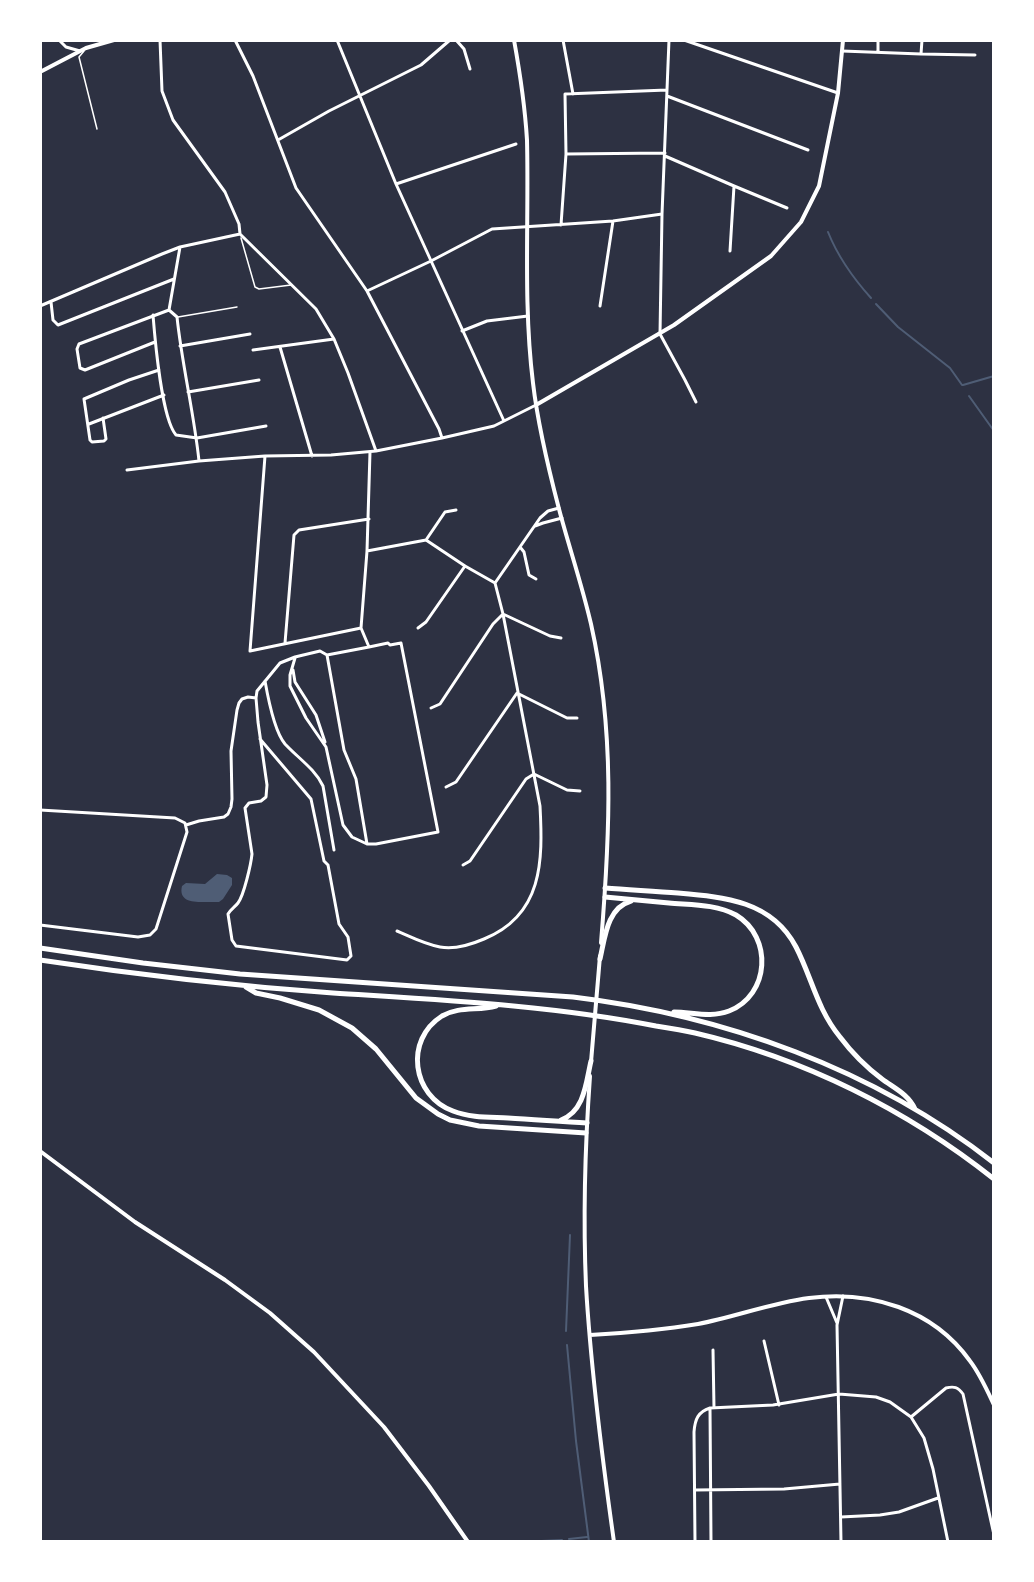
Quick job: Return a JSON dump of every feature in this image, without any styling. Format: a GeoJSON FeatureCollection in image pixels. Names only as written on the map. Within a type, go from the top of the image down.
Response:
{"type":"FeatureCollection","features":[{"type":"Feature","properties":{"kind":"highway"},"geometry":{"type":"LineString","coordinates":[[605,888],[725,898],[744,903],[770,917],[784,930],[796,947],[824,1016],[832,1028],[864,1064],[910,1099],[916,1110]]}},
{"type":"Feature","properties":{"kind":"highway"},"geometry":{"type":"LineString","coordinates":[[605,897],[703,906],[729,911],[752,929],[758,939],[762,970],[759,981],[754,991],[738,1006],[717,1014],[669,1013]]}},
{"type":"Feature","properties":{"kind":"highway"},"geometry":{"type":"LineString","coordinates":[[600,959],[614,912],[629,901],[636,900]]}},
{"type":"Feature","properties":{"kind":"highway"},"geometry":{"type":"LineString","coordinates":[[40,948],[240,974],[573,997],[620,1003],[669,1013],[727,1029],[815,1059],[916,1110],[993,1163]]}},
{"type":"Feature","properties":{"kind":"highway"},"geometry":{"type":"LineString","coordinates":[[40,960],[119,972],[245,986],[423,998],[572,1012],[693,1032],[765,1053],[812,1071],[858,1093],[943,1142],[993,1179]]}},
{"type":"Feature","properties":{"kind":"highway"},"geometry":{"type":"LineString","coordinates":[[245,986],[256,993],[319,1010],[352,1028],[376,1049],[416,1098],[450,1120],[479,1126],[586,1133]]}},
{"type":"Feature","properties":{"kind":"highway"},"geometry":{"type":"LineString","coordinates":[[499,1005],[454,1011],[443,1015],[424,1034],[417,1062],[420,1080],[430,1095],[436,1102],[462,1114],[587,1123]]}},
{"type":"Feature","properties":{"kind":"highway"},"geometry":{"type":"LineString","coordinates":[[558,1121],[572,1114],[579,1106],[591,1061]]}},
{"type":"Feature","properties":{"kind":"street"},"geometry":{"type":"LineString","coordinates":[[59,40],[66,47],[80,51]]}},
{"type":"Feature","properties":{"kind":"street"},"geometry":{"type":"LineString","coordinates":[[40,72],[86,48],[114,40]]}},
{"type":"Feature","properties":{"kind":"street"},"geometry":{"type":"LineString","coordinates":[[160,40],[162,91],[173,120],[225,192],[240,224],[240,234],[316,309],[334,339],[376,451]]}},
{"type":"Feature","properties":{"kind":"street"},"geometry":{"type":"LineString","coordinates":[[235,40],[253,76],[296,188],[367,291],[442,438]]}},
{"type":"Feature","properties":{"kind":"street"},"geometry":{"type":"LineString","coordinates":[[337,40],[396,184],[504,421]]}},
{"type":"Feature","properties":{"kind":"street"},"geometry":{"type":"LineString","coordinates":[[278,140],[329,111],[421,65],[450,40]]}},
{"type":"Feature","properties":{"kind":"street"},"geometry":{"type":"LineString","coordinates":[[456,40],[464,49],[470,69]]}},
{"type":"Feature","properties":{"kind":"street"},"geometry":{"type":"LineString","coordinates":[[514,40],[521,82],[526,139],[526,283],[536,405],[559,508],[591,624],[604,709],[609,802],[605,897],[586,1133],[585,1238],[597,1414],[614,1542]]}},
{"type":"Feature","properties":{"kind":"street"},"geometry":{"type":"LineString","coordinates":[[563,40],[573,94]]}},
{"type":"Feature","properties":{"kind":"street"},"geometry":{"type":"LineString","coordinates":[[669,40],[660,334],[696,402]]}},
{"type":"Feature","properties":{"kind":"street"},"geometry":{"type":"LineString","coordinates":[[684,40],[838,93]]}},
{"type":"Feature","properties":{"kind":"street"},"geometry":{"type":"LineString","coordinates":[[127,470],[265,456],[370,452],[486,428],[536,405],[660,334],[771,256],[801,222],[819,186],[838,93],[843,40]]}},
{"type":"Feature","properties":{"kind":"street"},"geometry":{"type":"LineString","coordinates":[[878,40],[878,52]]}},
{"type":"Feature","properties":{"kind":"street"},"geometry":{"type":"LineString","coordinates":[[921,54],[922,40]]}},
{"type":"Feature","properties":{"kind":"street"},"geometry":{"type":"LineString","coordinates":[[842,51],[975,56]]}},
{"type":"Feature","properties":{"kind":"street"},"geometry":{"type":"LineString","coordinates":[[561,225],[566,154],[565,94],[667,90]]}},
{"type":"Feature","properties":{"kind":"street"},"geometry":{"type":"LineString","coordinates":[[667,96],[808,150]]}},
{"type":"Feature","properties":{"kind":"street"},"geometry":{"type":"LineString","coordinates":[[396,184],[516,144]]}},
{"type":"Feature","properties":{"kind":"street"},"geometry":{"type":"LineString","coordinates":[[566,154],[665,154],[788,208]]}},
{"type":"Feature","properties":{"kind":"street"},"geometry":{"type":"LineString","coordinates":[[730,251],[734,186]]}},
{"type":"Feature","properties":{"kind":"street"},"geometry":{"type":"LineString","coordinates":[[367,291],[492,229],[613,221],[662,214]]}},
{"type":"Feature","properties":{"kind":"street"},"geometry":{"type":"LineString","coordinates":[[600,306],[613,221]]}},
{"type":"Feature","properties":{"kind":"street"},"geometry":{"type":"LineString","coordinates":[[40,306],[180,248],[240,234]]}},
{"type":"Feature","properties":{"kind":"street"},"geometry":{"type":"LineString","coordinates":[[169,310],[180,248]]}},
{"type":"Feature","properties":{"kind":"street"},"geometry":{"type":"LineString","coordinates":[[51,302],[53,320],[58,325],[174,279]]}},
{"type":"Feature","properties":{"kind":"street"},"geometry":{"type":"LineString","coordinates":[[155,342],[85,370],[80,368],[76,349],[79,344],[169,310]]}},
{"type":"Feature","properties":{"kind":"street"},"geometry":{"type":"LineString","coordinates":[[169,310],[177,317],[199,461]]}},
{"type":"Feature","properties":{"kind":"street"},"geometry":{"type":"LineString","coordinates":[[153,315],[159,370],[171,429],[176,435],[197,438],[266,426]]}},
{"type":"Feature","properties":{"kind":"street"},"geometry":{"type":"LineString","coordinates":[[462,332],[488,321],[528,316]]}},
{"type":"Feature","properties":{"kind":"street"},"geometry":{"type":"LineString","coordinates":[[180,346],[250,334]]}},
{"type":"Feature","properties":{"kind":"street"},"geometry":{"type":"LineString","coordinates":[[253,350],[334,339]]}},
{"type":"Feature","properties":{"kind":"street"},"geometry":{"type":"LineString","coordinates":[[280,346],[312,456]]}},
{"type":"Feature","properties":{"kind":"street"},"geometry":{"type":"LineString","coordinates":[[103,418],[106,439],[94,442],[90,440],[84,399],[159,370]]}},
{"type":"Feature","properties":{"kind":"street"},"geometry":{"type":"LineString","coordinates":[[188,392],[259,380]]}},
{"type":"Feature","properties":{"kind":"street"},"geometry":{"type":"LineString","coordinates":[[89,424],[164,395]]}},
{"type":"Feature","properties":{"kind":"street"},"geometry":{"type":"LineString","coordinates":[[369,647],[361,628],[368,551],[370,452]]}},
{"type":"Feature","properties":{"kind":"street"},"geometry":{"type":"LineString","coordinates":[[265,456],[250,651],[361,628]]}},
{"type":"Feature","properties":{"kind":"street"},"geometry":{"type":"LineString","coordinates":[[495,583],[544,514],[559,508]]}},
{"type":"Feature","properties":{"kind":"street"},"geometry":{"type":"LineString","coordinates":[[426,540],[445,512],[456,510]]}},
{"type":"Feature","properties":{"kind":"street"},"geometry":{"type":"LineString","coordinates":[[532,530],[543,523],[562,518]]}},
{"type":"Feature","properties":{"kind":"street"},"geometry":{"type":"LineString","coordinates":[[285,643],[294,535],[299,530],[369,519]]}},
{"type":"Feature","properties":{"kind":"street"},"geometry":{"type":"LineString","coordinates":[[368,551],[426,540],[495,583],[540,806],[538,874],[530,899],[518,918],[492,936],[471,945],[457,947],[440,947],[396,931]]}},
{"type":"Feature","properties":{"kind":"street"},"geometry":{"type":"LineString","coordinates":[[520,547],[525,552],[529,575],[536,579]]}},
{"type":"Feature","properties":{"kind":"street"},"geometry":{"type":"LineString","coordinates":[[418,628],[426,622],[465,566]]}},
{"type":"Feature","properties":{"kind":"street"},"geometry":{"type":"LineString","coordinates":[[503,614],[550,636],[561,638]]}},
{"type":"Feature","properties":{"kind":"street"},"geometry":{"type":"LineString","coordinates":[[431,708],[440,704],[493,624],[503,614]]}},
{"type":"Feature","properties":{"kind":"street"},"geometry":{"type":"LineString","coordinates":[[260,739],[312,799],[339,924],[348,936],[351,956],[347,960],[233,944],[228,914],[240,901],[252,854],[245,808],[249,803],[261,801],[266,797],[267,785],[260,739],[257,691],[280,663],[320,651],[327,655],[388,643],[390,645],[401,643],[438,832],[376,844],[367,844],[352,837],[343,825],[326,747],[316,715],[295,682],[293,665]]}},
{"type":"Feature","properties":{"kind":"street"},"geometry":{"type":"LineString","coordinates":[[327,655],[344,750],[356,779],[367,844]]}},
{"type":"Feature","properties":{"kind":"street"},"geometry":{"type":"LineString","coordinates":[[295,657],[289,681],[290,686],[306,718],[326,747]]}},
{"type":"Feature","properties":{"kind":"street"},"geometry":{"type":"LineString","coordinates":[[265,681],[276,723],[284,742],[319,777],[323,786],[334,850]]}},
{"type":"Feature","properties":{"kind":"street"},"geometry":{"type":"LineString","coordinates":[[517,693],[567,718],[577,718]]}},
{"type":"Feature","properties":{"kind":"street"},"geometry":{"type":"LineString","coordinates":[[446,787],[456,782],[517,693]]}},
{"type":"Feature","properties":{"kind":"street"},"geometry":{"type":"LineString","coordinates":[[186,825],[224,817],[228,814],[232,799],[231,751],[237,710],[242,699],[256,698]]}},
{"type":"Feature","properties":{"kind":"street"},"geometry":{"type":"LineString","coordinates":[[534,774],[567,790],[580,791]]}},
{"type":"Feature","properties":{"kind":"street"},"geometry":{"type":"LineString","coordinates":[[463,865],[470,861],[526,779],[534,774]]}},
{"type":"Feature","properties":{"kind":"street"},"geometry":{"type":"LineString","coordinates":[[40,810],[175,818],[186,825],[186,837],[156,929],[150,935],[138,937],[40,925]]}},
{"type":"Feature","properties":{"kind":"street"},"geometry":{"type":"LineString","coordinates":[[40,1151],[135,1222],[243,1293],[270,1313],[314,1352],[384,1427],[468,1542]]}},
{"type":"Feature","properties":{"kind":"street"},"geometry":{"type":"LineString","coordinates":[[590,1335],[639,1332],[699,1323],[792,1301],[843,1296],[861,1297],[893,1304],[917,1314],[954,1341],[972,1363],[993,1405]]}},
{"type":"Feature","properties":{"kind":"street"},"geometry":{"type":"LineString","coordinates":[[841,1542],[837,1325],[843,1296]]}},
{"type":"Feature","properties":{"kind":"street"},"geometry":{"type":"LineString","coordinates":[[826,1297],[837,1325]]}},
{"type":"Feature","properties":{"kind":"street"},"geometry":{"type":"LineString","coordinates":[[764,1341],[779,1405]]}},
{"type":"Feature","properties":{"kind":"street"},"geometry":{"type":"LineString","coordinates":[[711,1542],[713,1350]]}},
{"type":"Feature","properties":{"kind":"street"},"geometry":{"type":"LineString","coordinates":[[911,1417],[946,1388],[952,1386],[963,1394],[993,1535]]}},
{"type":"Feature","properties":{"kind":"street"},"geometry":{"type":"LineString","coordinates":[[695,1542],[695,1425],[698,1415],[712,1408],[779,1405],[839,1394],[876,1397],[890,1402],[911,1417],[924,1438],[929,1453],[948,1542]]}},
{"type":"Feature","properties":{"kind":"street"},"geometry":{"type":"LineString","coordinates":[[694,1491],[840,1485]]}},
{"type":"Feature","properties":{"kind":"street"},"geometry":{"type":"LineString","coordinates":[[841,1517],[899,1512],[938,1498]]}},
{"type":"Feature","properties":{"kind":"lane"},"geometry":{"type":"LineString","coordinates":[[86,48],[79,57],[98,129]]}},
{"type":"Feature","properties":{"kind":"lane"},"geometry":{"type":"LineString","coordinates":[[240,234],[255,287],[259,289],[292,285]]}},
{"type":"Feature","properties":{"kind":"lane"},"geometry":{"type":"LineString","coordinates":[[177,317],[237,307]]}},
{"type":"Feature","properties":{"kind":"water"},"geometry":{"type":"Polygon","coordinates":[[[217,874],[232,878],[232,885],[219,902],[193,902],[184,897],[182,886],[186,883],[205,884],[217,874]]]}},
{"type":"Feature","properties":{"kind":"waterway"},"geometry":{"type":"LineString","coordinates":[[828,232],[846,267],[871,298]]}},
{"type":"Feature","properties":{"kind":"waterway"},"geometry":{"type":"LineString","coordinates":[[876,304],[898,327],[950,368],[962,385]]}},
{"type":"Feature","properties":{"kind":"waterway"},"geometry":{"type":"LineString","coordinates":[[963,385],[994,376]]}},
{"type":"Feature","properties":{"kind":"waterway"},"geometry":{"type":"LineString","coordinates":[[969,396],[994,431]]}},
{"type":"Feature","properties":{"kind":"waterway"},"geometry":{"type":"LineString","coordinates":[[566,1331],[570,1235]]}},
{"type":"Feature","properties":{"kind":"waterway"},"geometry":{"type":"LineString","coordinates":[[567,1345],[589,1542]]}},
{"type":"Feature","properties":{"kind":"waterway"},"geometry":{"type":"LineString","coordinates":[[569,1539],[587,1537]]}},
{"type":"Feature","properties":{"kind":"waterway"},"geometry":{"type":"LineString","coordinates":[[521,1542],[562,1540]]}}]}
